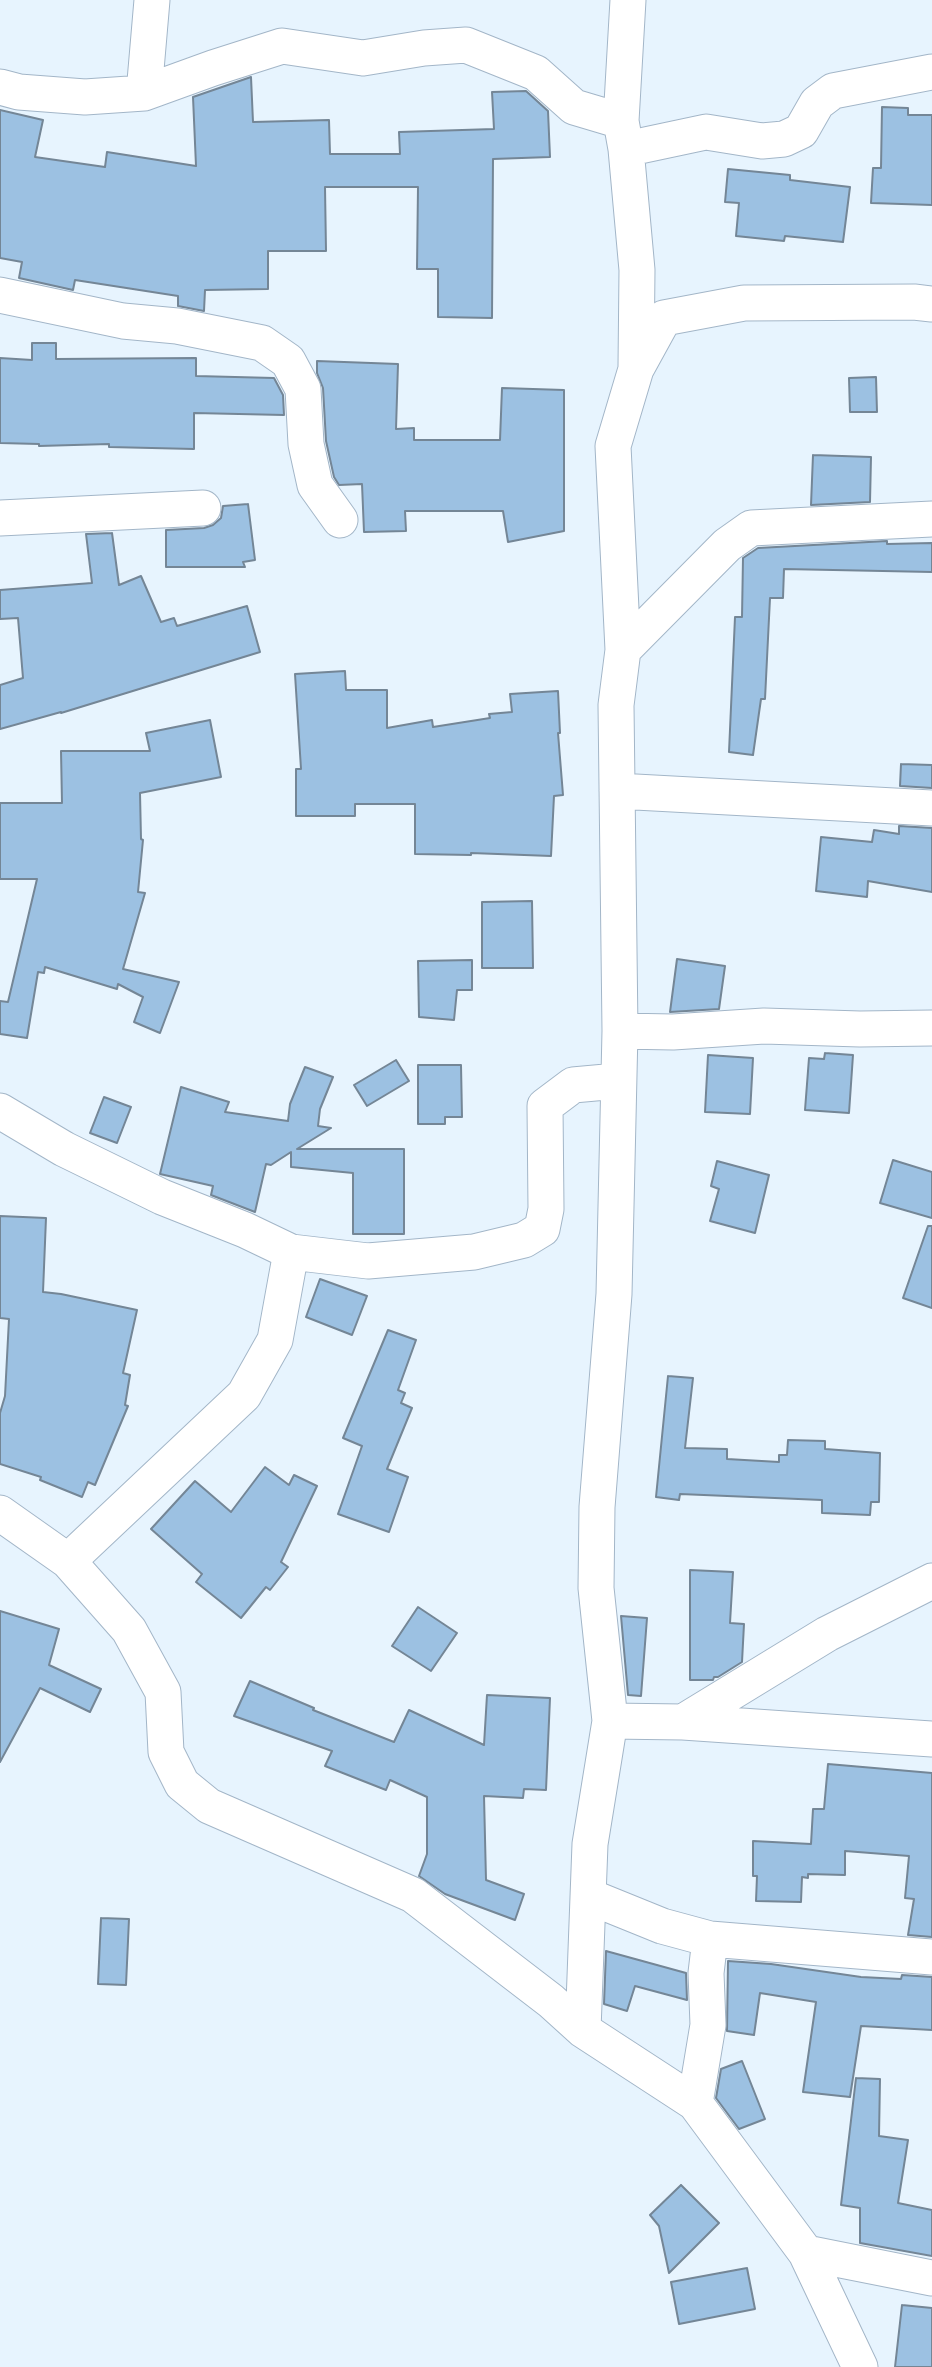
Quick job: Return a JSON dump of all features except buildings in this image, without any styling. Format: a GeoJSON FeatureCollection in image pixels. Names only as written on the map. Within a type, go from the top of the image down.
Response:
{"type":"FeatureCollection","features":[{"type":"Feature","properties":{"kind":"street"},"geometry":{"type":"LineString","coordinates":[[144,93],[152,0]]}},
{"type":"Feature","properties":{"kind":"street"},"geometry":{"type":"LineString","coordinates":[[628,0],[624,135],[637,270],[636,369]]}},
{"type":"Feature","properties":{"kind":"street"},"geometry":{"type":"LineString","coordinates":[[0,87],[19,92],[85,97],[144,93],[282,47],[363,58],[424,48],[466,45],[536,73],[574,107],[624,135],[706,132],[762,141],[784,139],[801,131],[817,103],[833,91],[932,72]]}},
{"type":"Feature","properties":{"kind":"street"},"geometry":{"type":"LineString","coordinates":[[0,296],[123,321],[177,326],[262,343],[288,361],[303,389],[306,444],[315,485],[340,520]]}},
{"type":"Feature","properties":{"kind":"street"},"geometry":{"type":"LineString","coordinates":[[583,2030],[590,1844],[610,1721],[596,1588],[597,1507],[614,1294],[620,1031],[616,705],[623,650],[613,446],[636,369],[664,318],[744,303],[932,304]]}},
{"type":"Feature","properties":{"kind":"street"},"geometry":{"type":"LineString","coordinates":[[0,518],[203,508]]}},
{"type":"Feature","properties":{"kind":"street"},"geometry":{"type":"LineString","coordinates":[[623,650],[717,554],[751,528],[932,519]]}},
{"type":"Feature","properties":{"kind":"street"},"geometry":{"type":"LineString","coordinates":[[617,791],[932,808]]}},
{"type":"Feature","properties":{"kind":"street"},"geometry":{"type":"LineString","coordinates":[[620,1031],[673,1032],[764,1026],[860,1030],[932,1028]]}},
{"type":"Feature","properties":{"kind":"street"},"geometry":{"type":"LineString","coordinates":[[0,1111],[64,1149],[162,1197],[291,1252],[368,1261],[474,1252],[524,1241],[542,1229],[546,1209],[545,1106],[573,1085],[617,1082]]}},
{"type":"Feature","properties":{"kind":"street"},"geometry":{"type":"LineString","coordinates":[[68,1561],[244,1395],[275,1340],[291,1252]]}},
{"type":"Feature","properties":{"kind":"street"},"geometry":{"type":"LineString","coordinates":[[0,1513],[68,1561],[129,1630],[163,1692],[166,1752],[182,1784],[209,1806],[413,1895],[551,2001],[583,2030],[695,2103],[806,2253],[860,2367]]}},
{"type":"Feature","properties":{"kind":"street"},"geometry":{"type":"LineString","coordinates":[[683,1722],[827,1634],[932,1581]]}},
{"type":"Feature","properties":{"kind":"street"},"geometry":{"type":"LineString","coordinates":[[610,1721],[683,1722],[932,1739]]}},
{"type":"Feature","properties":{"kind":"street"},"geometry":{"type":"LineString","coordinates":[[587,1896],[663,1926],[710,1939],[932,1957]]}},
{"type":"Feature","properties":{"kind":"street"},"geometry":{"type":"LineString","coordinates":[[695,2103],[708,2025],[706,1973],[710,1939]]}},
{"type":"Feature","properties":{"kind":"street"},"geometry":{"type":"LineString","coordinates":[[806,2253],[932,2278]]}}]}
